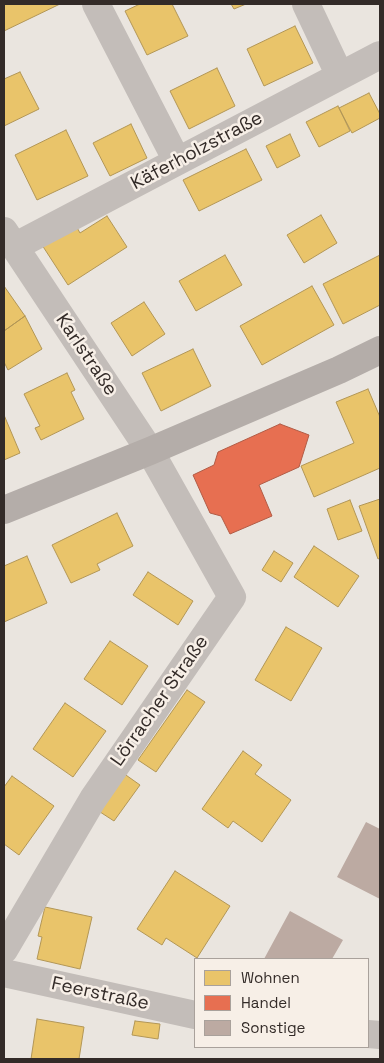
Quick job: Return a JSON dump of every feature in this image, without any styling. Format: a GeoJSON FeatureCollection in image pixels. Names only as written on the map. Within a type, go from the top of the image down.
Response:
{"type":"FeatureCollection","features":[{"type":"Feature","properties":{"kind":"main road"},"geometry":{"type":"LineString","coordinates":[[4,510],[150,451],[339,370],[380,350]]}},
{"type":"Feature","properties":{"kind":"street"},"geometry":{"type":"LineString","coordinates":[[96,4],[177,161]]}},
{"type":"Feature","properties":{"kind":"street"},"geometry":{"type":"LineString","coordinates":[[306,4],[340,76]]}},
{"type":"Feature","properties":{"kind":"street","name":"Käferholzstraße"},"geometry":{"type":"LineString","coordinates":[[11,251],[177,161],[380,55]]}},
{"type":"Feature","properties":{"kind":"street","name":"Karlstraße"},"geometry":{"type":"LineString","coordinates":[[11,251],[150,451]]}},
{"type":"Feature","properties":{"kind":"street","name":"Lörracher Straße"},"geometry":{"type":"LineString","coordinates":[[4,950],[93,799],[232,597],[150,451]]}},
{"type":"Feature","properties":{"kind":"street","name":"Feerstraße"},"geometry":{"type":"LineString","coordinates":[[4,973],[194,1015]]}},
{"type":"Feature","properties":{"kind":"building: Wohnen"},"geometry":{"type":"Polygon","coordinates":[[[4,4],[60,4],[4,31],[4,4]]]}},
{"type":"Feature","properties":{"kind":"building: Wohnen"},"geometry":{"type":"Polygon","coordinates":[[[140,4],[172,4],[188,36],[147,55],[125,11],[140,4]]]}},
{"type":"Feature","properties":{"kind":"building: Wohnen"},"geometry":{"type":"Polygon","coordinates":[[[231,4],[246,4],[234,9],[231,4]]]}},
{"type":"Feature","properties":{"kind":"building: Wohnen"},"geometry":{"type":"Polygon","coordinates":[[[295,26],[313,63],[264,86],[247,49],[295,26]]]}},
{"type":"Feature","properties":{"kind":"building: Wohnen"},"geometry":{"type":"Polygon","coordinates":[[[217,68],[235,106],[189,129],[170,91],[217,68]]]}},
{"type":"Feature","properties":{"kind":"building: Wohnen"},"geometry":{"type":"Polygon","coordinates":[[[20,72],[39,109],[4,126],[4,79],[20,72]]]}},
{"type":"Feature","properties":{"kind":"building: Wohnen"},"geometry":{"type":"Polygon","coordinates":[[[369,93],[380,114],[380,118],[352,133],[339,108],[369,93]]]}},
{"type":"Feature","properties":{"kind":"building: Wohnen"},"geometry":{"type":"Polygon","coordinates":[[[338,106],[350,131],[319,147],[306,122],[338,106]]]}},
{"type":"Feature","properties":{"kind":"building: Wohnen"},"geometry":{"type":"Polygon","coordinates":[[[131,124],[147,158],[110,176],[93,143],[131,124]]]}},
{"type":"Feature","properties":{"kind":"building: Wohnen"},"geometry":{"type":"Polygon","coordinates":[[[66,130],[88,176],[37,200],[15,155],[66,130]]]}},
{"type":"Feature","properties":{"kind":"building: Wohnen"},"geometry":{"type":"Polygon","coordinates":[[[290,134],[300,156],[277,168],[266,146],[290,134]]]}},
{"type":"Feature","properties":{"kind":"building: Wohnen"},"geometry":{"type":"Polygon","coordinates":[[[246,149],[262,180],[199,211],[183,180],[246,149]]]}},
{"type":"Feature","properties":{"kind":"building: Wohnen"},"geometry":{"type":"Polygon","coordinates":[[[321,215],[337,243],[304,263],[287,235],[321,215]]]}},
{"type":"Feature","properties":{"kind":"building: Wohnen"},"geometry":{"type":"Polygon","coordinates":[[[107,216],[127,247],[68,285],[42,245],[75,224],[80,233],[107,216]]]}},
{"type":"Feature","properties":{"kind":"building: Wohnen"},"geometry":{"type":"Polygon","coordinates":[[[225,255],[242,285],[196,311],[179,281],[225,255]]]}},
{"type":"Feature","properties":{"kind":"building: Wohnen"},"geometry":{"type":"Polygon","coordinates":[[[380,255],[380,305],[343,324],[323,284],[380,255]]]}},
{"type":"Feature","properties":{"kind":"building: Wohnen"},"geometry":{"type":"Polygon","coordinates":[[[4,286],[25,316],[4,331],[4,286]]]}},
{"type":"Feature","properties":{"kind":"building: Wohnen"},"geometry":{"type":"Polygon","coordinates":[[[312,286],[334,325],[262,365],[240,326],[312,286]]]}},
{"type":"Feature","properties":{"kind":"building: Wohnen"},"geometry":{"type":"Polygon","coordinates":[[[144,302],[165,334],[132,356],[111,323],[144,302]]]}},
{"type":"Feature","properties":{"kind":"building: Wohnen"},"geometry":{"type":"Polygon","coordinates":[[[25,316],[42,349],[8,370],[4,362],[4,331],[25,316]]]}},
{"type":"Feature","properties":{"kind":"building: Wohnen"},"geometry":{"type":"Polygon","coordinates":[[[193,349],[211,386],[161,411],[142,373],[193,349]]]}},
{"type":"Feature","properties":{"kind":"building: Wohnen"},"geometry":{"type":"Polygon","coordinates":[[[67,373],[75,390],[71,392],[84,419],[41,440],[35,428],[40,426],[24,394],[67,373]]]}},
{"type":"Feature","properties":{"kind":"building: Wohnen"},"geometry":{"type":"Polygon","coordinates":[[[368,389],[380,417],[380,468],[314,497],[301,466],[354,443],[336,402],[368,389]]]}},
{"type":"Feature","properties":{"kind":"building: Wohnen"},"geometry":{"type":"Polygon","coordinates":[[[4,415],[20,453],[4,460],[4,415]]]}},
{"type":"Feature","properties":{"kind":"building: Wohnen"},"geometry":{"type":"Polygon","coordinates":[[[380,499],[380,558],[378,559],[359,506],[380,499]]]}},
{"type":"Feature","properties":{"kind":"building: Wohnen"},"geometry":{"type":"Polygon","coordinates":[[[350,500],[362,531],[338,540],[327,509],[350,500]]]}},
{"type":"Feature","properties":{"kind":"building: Wohnen"},"geometry":{"type":"Polygon","coordinates":[[[117,513],[133,546],[97,564],[100,570],[71,583],[52,545],[117,513]]]}},
{"type":"Feature","properties":{"kind":"building: Wohnen"},"geometry":{"type":"Polygon","coordinates":[[[314,546],[359,576],[338,607],[294,577],[314,546]]]}},
{"type":"Feature","properties":{"kind":"building: Wohnen"},"geometry":{"type":"Polygon","coordinates":[[[274,551],[293,563],[281,582],[262,570],[274,551]]]}},
{"type":"Feature","properties":{"kind":"building: Wohnen"},"geometry":{"type":"Polygon","coordinates":[[[27,556],[47,603],[4,622],[4,566],[27,556]]]}},
{"type":"Feature","properties":{"kind":"building: Wohnen"},"geometry":{"type":"Polygon","coordinates":[[[148,572],[193,601],[178,625],[133,595],[148,572]]]}},
{"type":"Feature","properties":{"kind":"building: Wohnen"},"geometry":{"type":"Polygon","coordinates":[[[286,627],[322,648],[291,701],[255,680],[286,627]]]}},
{"type":"Feature","properties":{"kind":"building: Wohnen"},"geometry":{"type":"Polygon","coordinates":[[[110,641],[148,666],[122,705],[84,679],[110,641]]]}},
{"type":"Feature","properties":{"kind":"building: Wohnen"},"geometry":{"type":"Polygon","coordinates":[[[187,690],[205,702],[156,772],[138,760],[187,690]]]}},
{"type":"Feature","properties":{"kind":"building: Wohnen"},"geometry":{"type":"Polygon","coordinates":[[[65,703],[106,731],[73,777],[33,749],[65,703]]]}},
{"type":"Feature","properties":{"kind":"building: Wohnen"},"geometry":{"type":"Polygon","coordinates":[[[243,751],[262,765],[255,774],[291,800],[262,842],[233,821],[228,828],[202,809],[243,751]]]}},
{"type":"Feature","properties":{"kind":"building: Wohnen"},"geometry":{"type":"Polygon","coordinates":[[[123,773],[140,785],[114,821],[97,810],[123,773]]]}},
{"type":"Feature","properties":{"kind":"building: Wohnen"},"geometry":{"type":"Polygon","coordinates":[[[12,776],[54,806],[19,855],[4,844],[4,787],[12,776]]]}},
{"type":"Feature","properties":{"kind":"building: Wohnen"},"geometry":{"type":"Polygon","coordinates":[[[175,871],[230,906],[197,958],[166,938],[162,945],[137,929],[175,871]]]}},
{"type":"Feature","properties":{"kind":"building: Wohnen"},"geometry":{"type":"Polygon","coordinates":[[[45,907],[92,917],[80,969],[37,959],[42,937],[38,936],[45,907]]]}},
{"type":"Feature","properties":{"kind":"building: Wohnen"},"geometry":{"type":"Polygon","coordinates":[[[37,1019],[84,1027],[79,1059],[31,1059],[37,1019]]]}},
{"type":"Feature","properties":{"kind":"building: Wohnen"},"geometry":{"type":"Polygon","coordinates":[[[135,1021],[160,1024],[158,1039],[132,1035],[135,1021]]]}},
{"type":"Feature","properties":{"kind":"building: Handel"},"geometry":{"type":"Polygon","coordinates":[[[280,424],[309,435],[299,467],[259,485],[272,516],[230,534],[221,516],[210,513],[193,475],[214,465],[218,452],[280,424]]]}},
{"type":"Feature","properties":{"kind":"building: Sonstige"},"geometry":{"type":"Polygon","coordinates":[[[366,822],[380,829],[380,899],[337,877],[366,822]]]}},
{"type":"Feature","properties":{"kind":"building: Sonstige"},"geometry":{"type":"Polygon","coordinates":[[[290,911],[343,940],[333,958],[265,958],[290,911]]]}}]}
